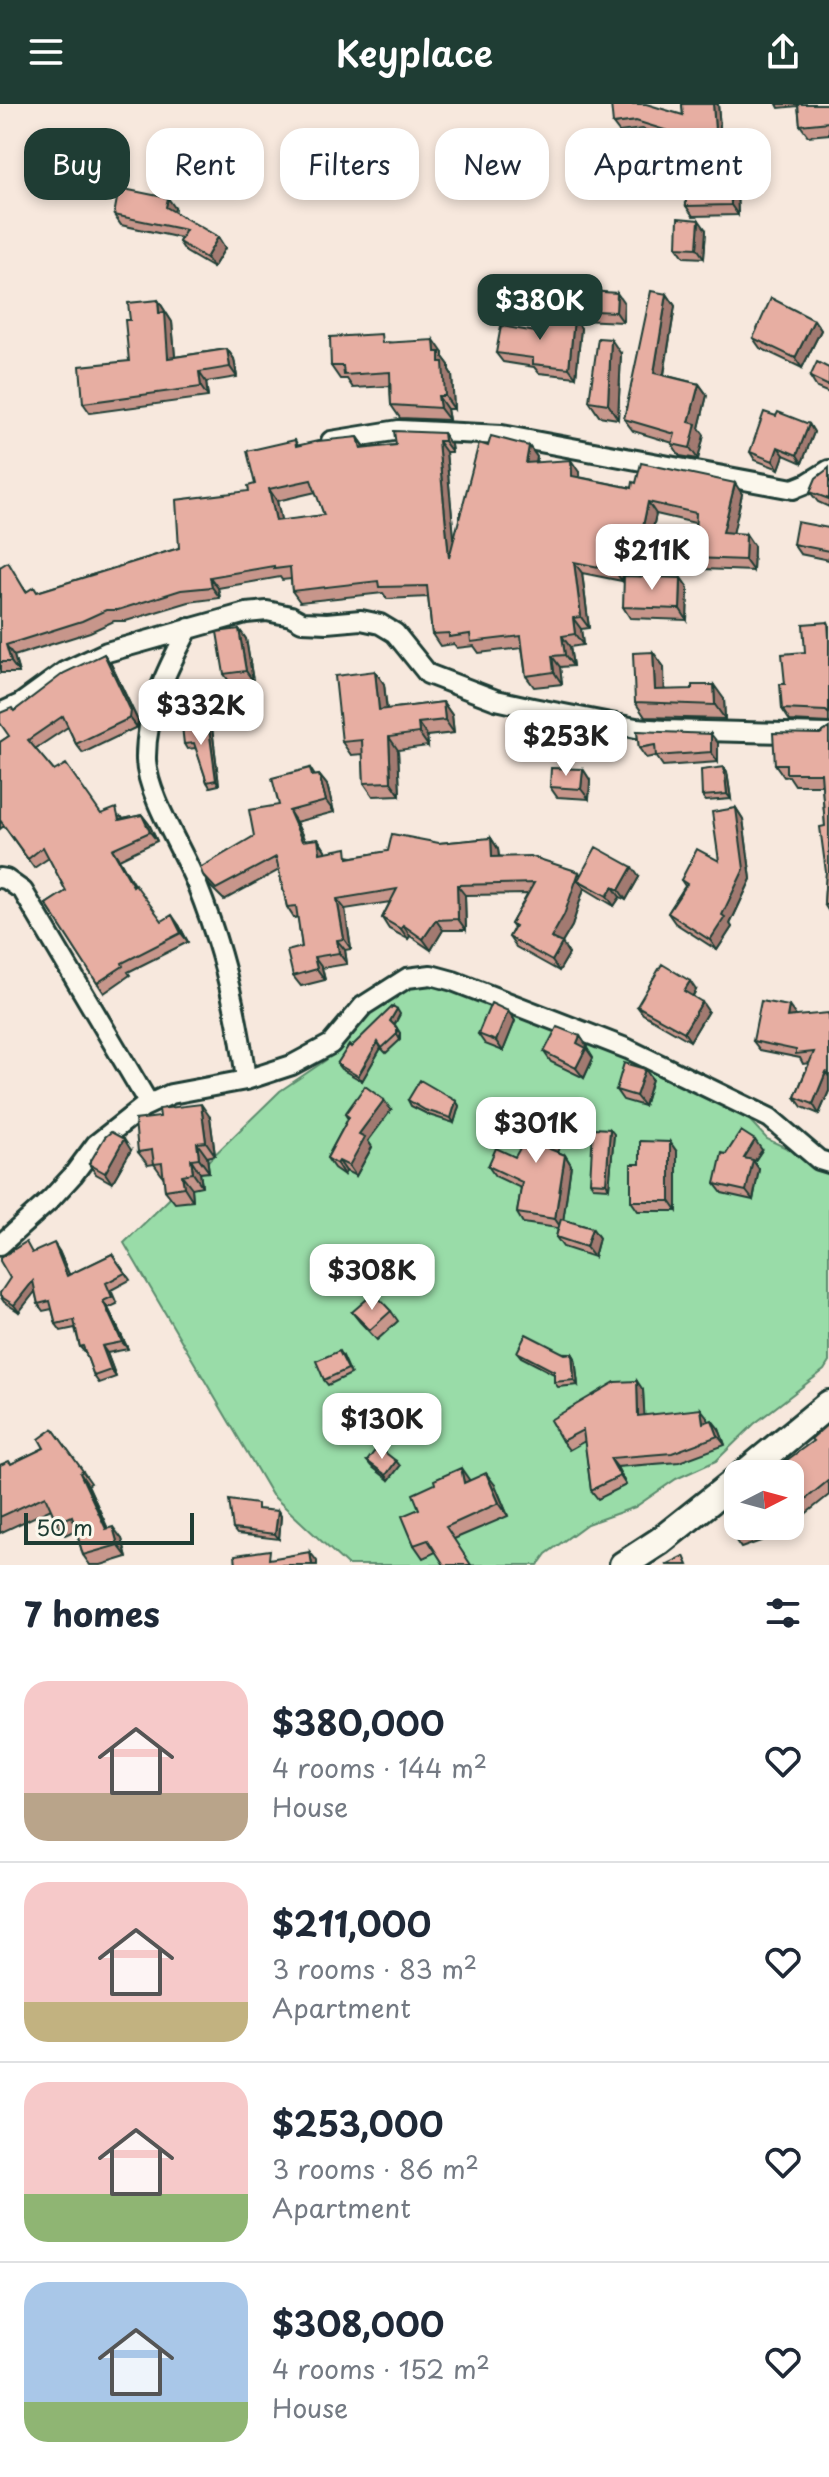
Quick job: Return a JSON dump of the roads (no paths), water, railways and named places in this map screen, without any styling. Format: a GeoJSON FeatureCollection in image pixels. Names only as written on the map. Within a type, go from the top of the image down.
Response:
{"type":"FeatureCollection","features":[{"type":"Feature","properties":{"kind":"main road"},"geometry":{"type":"LineString","coordinates":[[761,1460],[829,1404]]}},
{"type":"Feature","properties":{"kind":"main road"},"geometry":{"type":"LineString","coordinates":[[623,1565],[660,1541],[724,1490]]}},
{"type":"Feature","properties":{"kind":"street"},"geometry":{"type":"LineString","coordinates":[[331,441],[399,430],[502,435],[793,489],[829,470]]}},
{"type":"Feature","properties":{"kind":"street"},"geometry":{"type":"LineString","coordinates":[[0,713],[20,704],[64,672],[107,652],[246,613],[267,611],[291,616],[302,622],[361,620],[380,624],[395,633],[428,674],[496,700],[636,728],[829,734]]}},
{"type":"Feature","properties":{"kind":"street"},"geometry":{"type":"LineString","coordinates":[[189,628],[156,698],[148,734],[146,764],[153,787],[197,885],[224,965],[239,1026],[246,1080]]}},
{"type":"Feature","properties":{"kind":"street"},"geometry":{"type":"LineString","coordinates":[[0,878],[23,891],[149,1104]]}},
{"type":"Feature","properties":{"kind":"street"},"geometry":{"type":"LineString","coordinates":[[0,1245],[50,1200],[96,1144],[126,1118],[171,1094],[246,1080],[292,1065],[331,1044],[363,1006],[386,990],[407,978],[431,975],[628,1049],[770,1118],[819,1160],[829,1163]]}}]}
